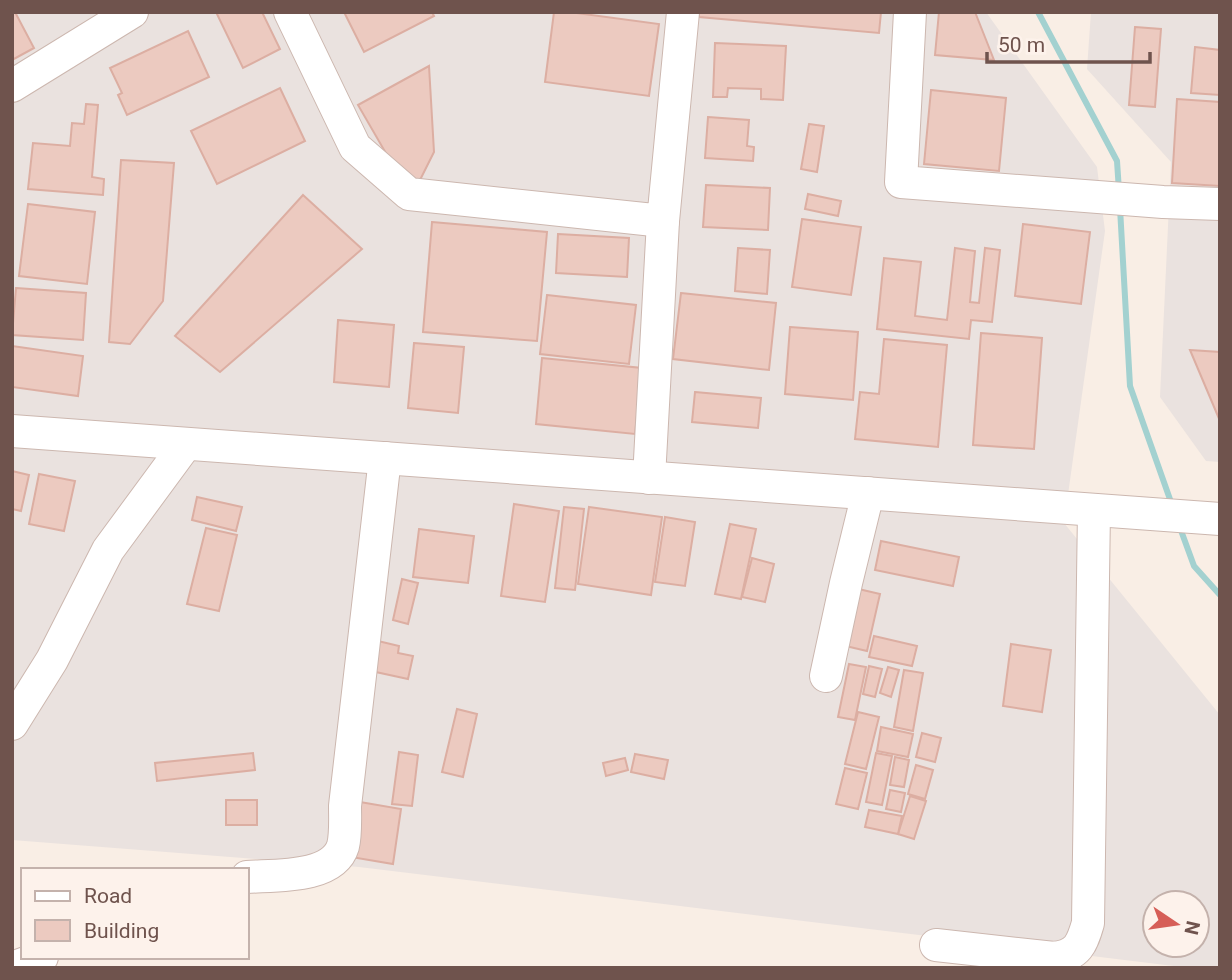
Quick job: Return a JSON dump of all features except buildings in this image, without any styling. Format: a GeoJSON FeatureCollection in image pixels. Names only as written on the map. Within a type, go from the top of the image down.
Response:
{"type":"FeatureCollection","features":[{"type":"Feature","properties":{"kind":"street"},"geometry":{"type":"LineString","coordinates":[[12,86],[132,12]]}},
{"type":"Feature","properties":{"kind":"street"},"geometry":{"type":"LineString","coordinates":[[290,12],[355,147],[409,194],[663,221]]}},
{"type":"Feature","properties":{"kind":"street"},"geometry":{"type":"LineString","coordinates":[[649,478],[663,221],[683,12]]}},
{"type":"Feature","properties":{"kind":"street"},"geometry":{"type":"LineString","coordinates":[[911,12],[901,182],[1220,204]]}},
{"type":"Feature","properties":{"kind":"street"},"geometry":{"type":"LineString","coordinates":[[12,431],[1220,519]]}},
{"type":"Feature","properties":{"kind":"street"},"geometry":{"type":"LineString","coordinates":[[12,724],[51,660],[108,550],[186,444]]}},
{"type":"Feature","properties":{"kind":"street"},"geometry":{"type":"LineString","coordinates":[[248,877],[305,873],[322,867],[337,856],[343,845],[385,458]]}},
{"type":"Feature","properties":{"kind":"street"},"geometry":{"type":"LineString","coordinates":[[826,676],[868,493]]}},
{"type":"Feature","properties":{"kind":"street"},"geometry":{"type":"LineString","coordinates":[[936,945],[1054,958],[1065,957],[1077,950],[1083,940],[1088,923],[1101,510]]}},
{"type":"Feature","properties":{"kind":"street"},"geometry":{"type":"LineString","coordinates":[[12,968],[37,959]]}},
{"type":"Feature","properties":{"kind":"shaded area"},"geometry":{"type":"Polygon","coordinates":[[[12,12],[986,12],[1097,167],[1105,231],[1064,523],[1220,715],[1220,968],[1190,968],[359,867],[12,840],[12,12]]]}},
{"type":"Feature","properties":{"kind":"shaded area"},"geometry":{"type":"Polygon","coordinates":[[[1091,12],[1220,12],[1220,462],[1206,461],[1160,397],[1171,162],[1087,69],[1091,12]]]}},
{"type":"Feature","properties":{"kind":"waterway"},"geometry":{"type":"LineString","coordinates":[[1038,12],[1117,161],[1119,191]]}},
{"type":"Feature","properties":{"kind":"waterway"},"geometry":{"type":"LineString","coordinates":[[1120,208],[1130,386],[1172,505]]}},
{"type":"Feature","properties":{"kind":"waterway"},"geometry":{"type":"LineString","coordinates":[[1179,525],[1194,566],[1220,595]]}}]}
